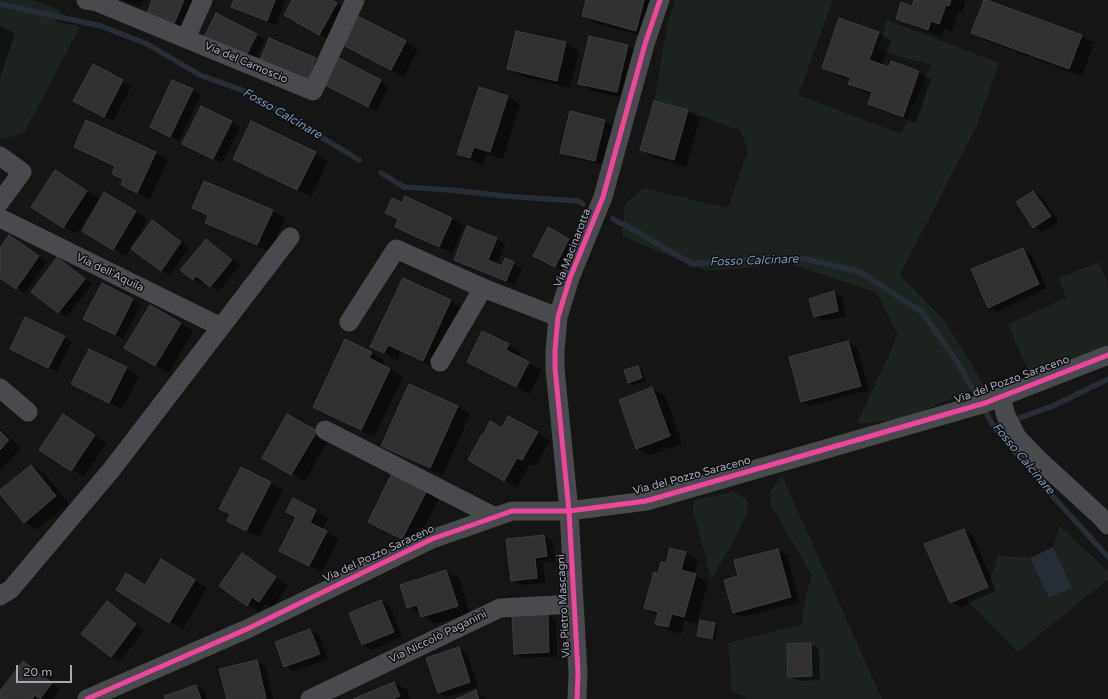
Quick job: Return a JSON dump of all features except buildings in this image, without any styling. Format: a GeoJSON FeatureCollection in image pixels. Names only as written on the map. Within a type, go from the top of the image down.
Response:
{"type":"FeatureCollection","features":[{"type":"Feature","properties":{"kind":"street","name":"Via del Camoscio"},"geometry":{"type":"LineString","coordinates":[[86,0],[97,2],[313,91],[355,0]]}},
{"type":"Feature","properties":{"kind":"street"},"geometry":{"type":"LineString","coordinates":[[186,38],[203,0]]}},
{"type":"Feature","properties":{"kind":"street","name":"Via Macinarotta"},"geometry":{"type":"LineString","coordinates":[[569,511],[555,368],[558,317],[570,278],[603,197],[644,44],[660,0]]}},
{"type":"Feature","properties":{"kind":"street"},"geometry":{"type":"LineString","coordinates":[[0,156],[22,172],[0,202]]}},
{"type":"Feature","properties":{"kind":"street","name":"Via dell'Aquila"},"geometry":{"type":"LineString","coordinates":[[0,218],[221,327]]}},
{"type":"Feature","properties":{"kind":"street"},"geometry":{"type":"LineString","coordinates":[[0,596],[11,589],[112,469],[290,237]]}},
{"type":"Feature","properties":{"kind":"street"},"geometry":{"type":"LineString","coordinates":[[349,322],[396,249],[483,288],[558,317]]}},
{"type":"Feature","properties":{"kind":"street"},"geometry":{"type":"LineString","coordinates":[[440,362],[483,288]]}},
{"type":"Feature","properties":{"kind":"street","name":"Via del Pozzo Saraceno"},"geometry":{"type":"LineString","coordinates":[[87,699],[247,629],[432,539],[512,511],[569,511],[646,501],[986,403],[1108,355]]}},
{"type":"Feature","properties":{"kind":"street"},"geometry":{"type":"LineString","coordinates":[[0,388],[28,412]]}},
{"type":"Feature","properties":{"kind":"street"},"geometry":{"type":"LineString","coordinates":[[1001,397],[1006,416],[1017,437],[1038,459],[1108,525]]}},
{"type":"Feature","properties":{"kind":"street"},"geometry":{"type":"LineString","coordinates":[[325,430],[495,517]]}},
{"type":"Feature","properties":{"kind":"street","name":"Via Pietro Mascagni"},"geometry":{"type":"LineString","coordinates":[[569,511],[578,672],[576,699]]}},
{"type":"Feature","properties":{"kind":"street","name":"Via Niccolò Paganini"},"geometry":{"type":"LineString","coordinates":[[310,699],[500,608],[574,604]]}},
{"type":"Feature","properties":{"kind":"shaded area"},"geometry":{"type":"Polygon","coordinates":[[[0,0],[33,0],[62,11],[55,21],[80,27],[24,133],[4,139],[0,137],[0,0]]]}},
{"type":"Feature","properties":{"kind":"shaded area"},"geometry":{"type":"Polygon","coordinates":[[[675,0],[833,0],[798,95],[901,134],[931,65],[878,50],[887,20],[999,63],[977,125],[900,275],[945,321],[984,385],[903,419],[857,424],[898,335],[877,293],[790,264],[705,271],[622,236],[625,204],[644,188],[728,208],[748,150],[739,127],[734,129],[688,110],[654,101],[668,22],[675,0]]]}},
{"type":"Feature","properties":{"kind":"shaded area"},"geometry":{"type":"Polygon","coordinates":[[[1099,262],[1108,284],[1108,348],[1089,355],[1028,371],[1008,324],[1066,298],[1059,278],[1099,262]]]}},
{"type":"Feature","properties":{"kind":"shaded area"},"geometry":{"type":"Polygon","coordinates":[[[782,476],[882,699],[747,699],[732,691],[728,643],[801,624],[811,574],[770,504],[770,491],[782,476]]]}},
{"type":"Feature","properties":{"kind":"shaded area"},"geometry":{"type":"Polygon","coordinates":[[[733,492],[747,499],[748,512],[728,551],[711,579],[693,509],[694,500],[733,492]]]}},
{"type":"Feature","properties":{"kind":"shaded area"},"geometry":{"type":"Polygon","coordinates":[[[1060,526],[1108,572],[1108,579],[1018,652],[964,597],[988,587],[998,556],[1030,558],[1049,598],[1072,586],[1053,547],[1060,526]]]}},
{"type":"Feature","properties":{"kind":"shaded area"},"geometry":{"type":"Polygon","coordinates":[[[1053,547],[1072,587],[1049,598],[1030,558],[1053,547]]]}},
{"type":"Feature","properties":{"kind":"waterway","name":"Fosso Calcinare"},"geometry":{"type":"LineString","coordinates":[[0,4],[101,26],[147,44],[200,75],[247,92],[359,160]]}},
{"type":"Feature","properties":{"kind":"waterway","name":"Fosso Calcinare"},"geometry":{"type":"LineString","coordinates":[[381,173],[404,187],[578,201],[583,204]]}},
{"type":"Feature","properties":{"kind":"waterway","name":"Fosso Calcinare"},"geometry":{"type":"LineString","coordinates":[[613,219],[692,264],[767,258],[806,259],[860,272],[922,312],[958,363],[994,427],[1047,490],[1108,557]]}},
{"type":"Feature","properties":{"kind":"waterway"},"geometry":{"type":"LineString","coordinates":[[994,427],[1053,406],[1108,379]]}},
{"type":"Feature","properties":{"kind":"cycle path"},"geometry":{"type":"LineString","coordinates":[[577,699],[578,673],[569,511],[555,368],[558,317],[570,278],[603,197],[645,44],[660,0]]}},
{"type":"Feature","properties":{"kind":"cycle path"},"geometry":{"type":"LineString","coordinates":[[87,699],[247,629],[432,539],[512,511],[569,511],[646,501],[985,403],[1108,355]]}}]}
